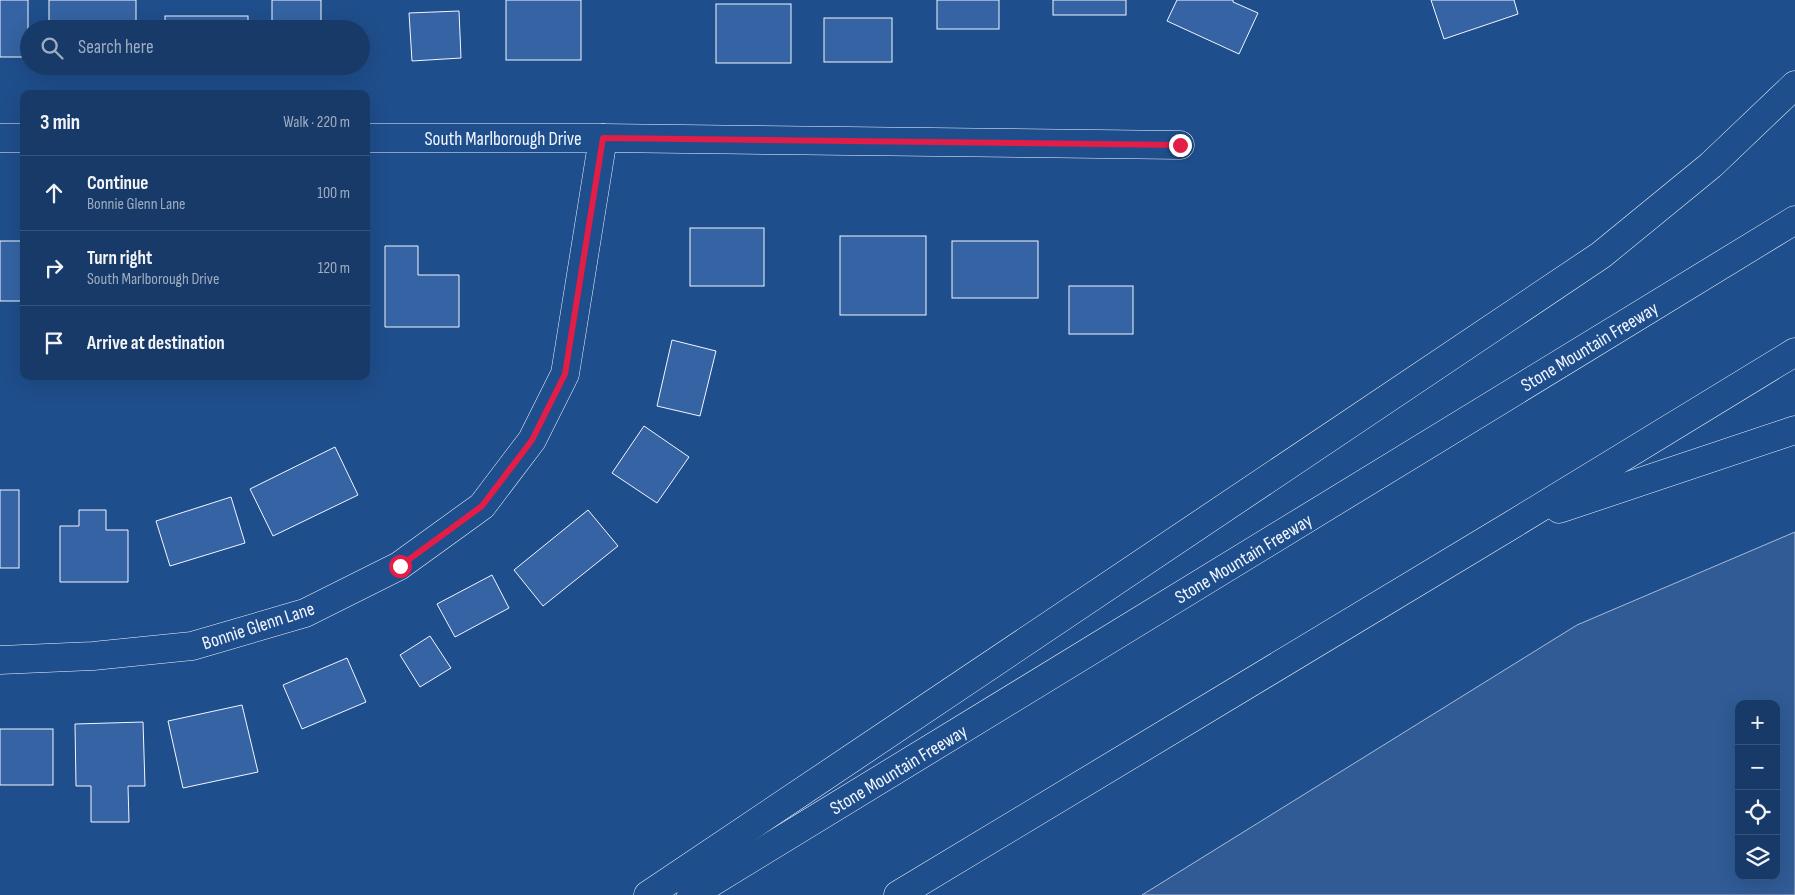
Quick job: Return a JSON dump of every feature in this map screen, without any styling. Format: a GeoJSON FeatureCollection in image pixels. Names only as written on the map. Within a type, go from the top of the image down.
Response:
{"type":"FeatureCollection","features":[{"type":"Feature","properties":{"kind":"main road"},"geometry":{"type":"LineString","coordinates":[[648,895],[1601,255],[1711,165],[1795,84]]}},
{"type":"Feature","properties":{"kind":"main road"},"geometry":{"type":"LineString","coordinates":[[0,138],[20,138]]}},
{"type":"Feature","properties":{"kind":"main road","name":"South Marlborough Drive"},"geometry":{"type":"LineString","coordinates":[[370,138],[603,138],[1180,145]]}},
{"type":"Feature","properties":{"kind":"main road","name":"Bonnie Glenn Lane"},"geometry":{"type":"LineString","coordinates":[[0,660],[93,656],[192,646],[305,613],[400,566],[482,506],[532,440],[565,374],[603,138]]}},
{"type":"Feature","properties":{"kind":"main road","name":"Stone Mountain Freeway"},"geometry":{"type":"LineString","coordinates":[[691,895],[1795,220]]}},
{"type":"Feature","properties":{"kind":"main road"},"geometry":{"type":"LineString","coordinates":[[898,895],[1795,352]]}},
{"type":"Feature","properties":{"kind":"main road"},"geometry":{"type":"LineString","coordinates":[[1510,526],[1795,430]]}},
{"type":"Feature","properties":{"kind":"shaded area"},"geometry":{"type":"Polygon","coordinates":[[[1795,532],[1795,895],[1142,895],[1577,625],[1795,532]]]}},
{"type":"Feature","properties":{"kind":"building"},"geometry":{"type":"Polygon","coordinates":[[[0,0],[28,0],[28,20],[20,20],[20,57],[0,57],[0,0]]]}},
{"type":"Feature","properties":{"kind":"building"},"geometry":{"type":"Polygon","coordinates":[[[49,0],[136,0],[136,20],[49,20],[49,0]]]}},
{"type":"Feature","properties":{"kind":"building"},"geometry":{"type":"Polygon","coordinates":[[[272,0],[321,0],[321,20],[272,20],[272,0]]]}},
{"type":"Feature","properties":{"kind":"building"},"geometry":{"type":"Polygon","coordinates":[[[506,0],[581,0],[581,60],[506,60],[506,0]]]}},
{"type":"Feature","properties":{"kind":"building"},"geometry":{"type":"Polygon","coordinates":[[[937,0],[999,0],[999,29],[937,29],[937,0]]]}},
{"type":"Feature","properties":{"kind":"building"},"geometry":{"type":"Polygon","coordinates":[[[1053,0],[1126,0],[1126,15],[1053,15],[1053,0]]]}},
{"type":"Feature","properties":{"kind":"building"},"geometry":{"type":"Polygon","coordinates":[[[1177,0],[1233,0],[1233,2],[1258,13],[1239,54],[1167,21],[1177,0]]]}},
{"type":"Feature","properties":{"kind":"building"},"geometry":{"type":"Polygon","coordinates":[[[1431,0],[1514,0],[1518,14],[1444,39],[1431,0]]]}},
{"type":"Feature","properties":{"kind":"building"},"geometry":{"type":"Polygon","coordinates":[[[716,4],[791,4],[791,63],[716,63],[716,4]]]}},
{"type":"Feature","properties":{"kind":"building"},"geometry":{"type":"Polygon","coordinates":[[[459,11],[461,58],[412,61],[409,13],[459,11]]]}},
{"type":"Feature","properties":{"kind":"building"},"geometry":{"type":"Polygon","coordinates":[[[165,16],[248,16],[248,20],[165,20],[165,16]]]}},
{"type":"Feature","properties":{"kind":"building"},"geometry":{"type":"Polygon","coordinates":[[[824,18],[892,18],[892,62],[824,62],[824,18]]]}},
{"type":"Feature","properties":{"kind":"building"},"geometry":{"type":"Polygon","coordinates":[[[690,228],[764,228],[764,286],[690,286],[690,228]]]}},
{"type":"Feature","properties":{"kind":"building"},"geometry":{"type":"Polygon","coordinates":[[[840,236],[926,236],[926,315],[840,315],[840,236]]]}},
{"type":"Feature","properties":{"kind":"building"},"geometry":{"type":"Polygon","coordinates":[[[0,241],[20,241],[20,301],[0,301],[0,241]]]}},
{"type":"Feature","properties":{"kind":"building"},"geometry":{"type":"Polygon","coordinates":[[[952,241],[1038,241],[1038,298],[952,298],[952,241]]]}},
{"type":"Feature","properties":{"kind":"building"},"geometry":{"type":"Polygon","coordinates":[[[385,246],[418,246],[418,275],[459,275],[459,327],[385,327],[385,246]]]}},
{"type":"Feature","properties":{"kind":"building"},"geometry":{"type":"Polygon","coordinates":[[[1069,286],[1133,286],[1133,334],[1069,334],[1069,286]]]}},
{"type":"Feature","properties":{"kind":"building"},"geometry":{"type":"Polygon","coordinates":[[[672,340],[716,351],[700,416],[657,406],[672,340]]]}},
{"type":"Feature","properties":{"kind":"building"},"geometry":{"type":"Polygon","coordinates":[[[644,426],[689,457],[657,503],[612,473],[644,426]]]}},
{"type":"Feature","properties":{"kind":"building"},"geometry":{"type":"Polygon","coordinates":[[[335,447],[358,495],[273,536],[250,489],[335,447]]]}},
{"type":"Feature","properties":{"kind":"building"},"geometry":{"type":"Polygon","coordinates":[[[0,490],[19,490],[19,568],[0,568],[0,490]]]}},
{"type":"Feature","properties":{"kind":"building"},"geometry":{"type":"Polygon","coordinates":[[[231,497],[245,543],[170,566],[156,521],[231,497]]]}},
{"type":"Feature","properties":{"kind":"building"},"geometry":{"type":"Polygon","coordinates":[[[79,510],[106,510],[106,530],[128,530],[128,582],[60,582],[60,526],[79,526],[79,510]]]}},
{"type":"Feature","properties":{"kind":"building"},"geometry":{"type":"Polygon","coordinates":[[[588,510],[618,546],[543,606],[514,570],[588,510]]]}},
{"type":"Feature","properties":{"kind":"building"},"geometry":{"type":"Polygon","coordinates":[[[492,575],[509,608],[455,637],[437,604],[492,575]]]}},
{"type":"Feature","properties":{"kind":"building"},"geometry":{"type":"Polygon","coordinates":[[[430,636],[451,668],[420,687],[400,655],[430,636]]]}},
{"type":"Feature","properties":{"kind":"building"},"geometry":{"type":"Polygon","coordinates":[[[347,658],[366,702],[302,729],[283,685],[347,658]]]}},
{"type":"Feature","properties":{"kind":"building"},"geometry":{"type":"Polygon","coordinates":[[[242,705],[258,772],[183,788],[168,721],[242,705]]]}},
{"type":"Feature","properties":{"kind":"building"},"geometry":{"type":"Polygon","coordinates":[[[143,722],[145,786],[128,786],[129,822],[91,822],[91,786],[76,786],[75,724],[143,722]]]}},
{"type":"Feature","properties":{"kind":"building"},"geometry":{"type":"Polygon","coordinates":[[[0,729],[53,729],[53,785],[0,785],[0,729]]]}},
{"type":"Feature","properties":{"kind":"route"},"geometry":{"type":"LineString","coordinates":[[400,566],[482,506],[532,440],[565,374],[603,138],[1180,145]]}}]}
